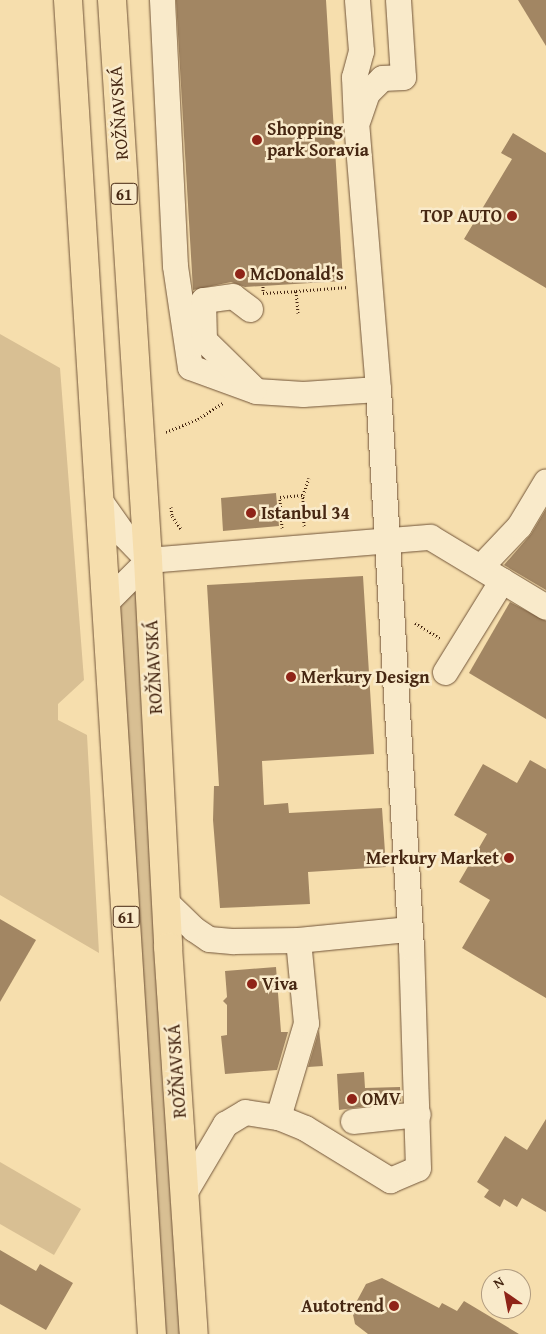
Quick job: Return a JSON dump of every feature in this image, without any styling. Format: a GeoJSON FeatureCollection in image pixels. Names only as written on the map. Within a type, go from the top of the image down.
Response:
{"type":"FeatureCollection","features":[{"type":"Feature","properties":{"kind":"main road","name":"61"},"geometry":{"type":"LineString","coordinates":[[68,0],[152,1334]]}},
{"type":"Feature","properties":{"kind":"main road","name":"ROŽŇAVSKÁ"},"geometry":{"type":"LineString","coordinates":[[112,0],[148,560],[194,1334]]}},
{"type":"Feature","properties":{"kind":"street"},"geometry":{"type":"LineString","coordinates":[[162,0],[175,266],[190,367],[243,387],[303,394],[378,389]]}},
{"type":"Feature","properties":{"kind":"street"},"geometry":{"type":"LineString","coordinates":[[186,1190],[225,1124],[245,1112],[278,1117],[305,1128],[390,1180],[418,1168],[418,1114],[409,929],[378,389],[356,123],[354,77],[359,59],[357,0]]}},
{"type":"Feature","properties":{"kind":"street"},"geometry":{"type":"LineString","coordinates":[[356,123],[367,92],[382,78],[403,77],[398,0]]}},
{"type":"Feature","properties":{"kind":"street"},"geometry":{"type":"LineString","coordinates":[[359,59],[382,78]]}},
{"type":"Feature","properties":{"kind":"street"},"geometry":{"type":"LineString","coordinates":[[243,387],[204,340],[203,300],[233,296],[250,310]]}},
{"type":"Feature","properties":{"kind":"street"},"geometry":{"type":"LineString","coordinates":[[481,566],[519,526],[546,480]]}},
{"type":"Feature","properties":{"kind":"street"},"geometry":{"type":"LineString","coordinates":[[100,501],[124,535],[148,560]]}},
{"type":"Feature","properties":{"kind":"street"},"geometry":{"type":"LineString","coordinates":[[106,601],[148,560],[386,539],[430,537],[481,566],[546,607]]}},
{"type":"Feature","properties":{"kind":"street"},"geometry":{"type":"LineString","coordinates":[[445,672],[502,580]]}},
{"type":"Feature","properties":{"kind":"street"},"geometry":{"type":"LineString","coordinates":[[167,903],[194,929],[210,939],[298,940],[409,929]]}},
{"type":"Feature","properties":{"kind":"street"},"geometry":{"type":"LineString","coordinates":[[278,1117],[306,1023],[298,940]]}},
{"type":"Feature","properties":{"kind":"street"},"geometry":{"type":"LineString","coordinates":[[353,1121],[418,1114]]}},
{"type":"Feature","properties":{"kind":"path"},"geometry":{"type":"LineString","coordinates":[[263,286],[263,293],[348,287]]}},
{"type":"Feature","properties":{"kind":"path"},"geometry":{"type":"LineString","coordinates":[[296,291],[298,313]]}},
{"type":"Feature","properties":{"kind":"path"},"geometry":{"type":"LineString","coordinates":[[166,432],[198,419],[243,387]]}},
{"type":"Feature","properties":{"kind":"path"},"geometry":{"type":"LineString","coordinates":[[304,528],[303,494],[309,478]]}},
{"type":"Feature","properties":{"kind":"path"},"geometry":{"type":"LineString","coordinates":[[282,529],[280,497],[303,494]]}},
{"type":"Feature","properties":{"kind":"path"},"geometry":{"type":"LineString","coordinates":[[169,497],[172,516],[180,529]]}},
{"type":"Feature","properties":{"kind":"path"},"geometry":{"type":"LineString","coordinates":[[408,619],[459,649]]}},
{"type":"Feature","properties":{"kind":"shaded area"},"geometry":{"type":"Polygon","coordinates":[[[0,334],[60,368],[84,680],[58,704],[58,720],[87,735],[99,953],[0,895],[0,334]]]}},
{"type":"Feature","properties":{"kind":"shaded area"},"geometry":{"type":"Polygon","coordinates":[[[137,580],[184,1334],[161,1334],[118,638],[120,606],[128,589],[137,580]]]}},
{"type":"Feature","properties":{"kind":"shaded area"},"geometry":{"type":"Polygon","coordinates":[[[0,1162],[81,1209],[54,1255],[0,1224],[0,1162]]]}},
{"type":"Feature","properties":{"kind":"building","name":"Shopping park Soravia"},"geometry":{"type":"Polygon","coordinates":[[[176,0],[326,0],[343,281],[245,287],[231,282],[193,290],[176,0]]]}},
{"type":"Feature","properties":{"kind":"building"},"geometry":{"type":"Polygon","coordinates":[[[518,0],[546,0],[546,46],[518,0]]]}},
{"type":"Feature","properties":{"kind":"building","name":"TOP AUTO"},"geometry":{"type":"Polygon","coordinates":[[[513,133],[546,153],[546,288],[464,239],[512,159],[501,153],[513,133]]]}},
{"type":"Feature","properties":{"kind":"building"},"geometry":{"type":"Polygon","coordinates":[[[276,493],[279,526],[223,531],[221,498],[276,493]]]}},
{"type":"Feature","properties":{"kind":"building"},"geometry":{"type":"Polygon","coordinates":[[[546,509],[546,590],[504,565],[531,534],[546,509]]]}},
{"type":"Feature","properties":{"kind":"building","name":"Merkury Design"},"geometry":{"type":"Polygon","coordinates":[[[363,576],[374,754],[262,761],[264,805],[288,803],[289,813],[382,808],[386,867],[308,872],[310,904],[220,908],[213,820],[214,786],[219,786],[207,585],[363,576]]]}},
{"type":"Feature","properties":{"kind":"building"},"geometry":{"type":"Polygon","coordinates":[[[510,602],[546,621],[546,719],[469,673],[510,602]]]}},
{"type":"Feature","properties":{"kind":"building","name":"Merkury Market"},"geometry":{"type":"Polygon","coordinates":[[[530,760],[546,769],[546,998],[462,948],[490,900],[459,882],[487,834],[454,815],[483,764],[517,783],[530,760]]]}},
{"type":"Feature","properties":{"kind":"building"},"geometry":{"type":"Polygon","coordinates":[[[0,919],[36,940],[0,1002],[0,919]]]}},
{"type":"Feature","properties":{"kind":"building"},"geometry":{"type":"Polygon","coordinates":[[[276,967],[281,1032],[288,1032],[277,1070],[225,1074],[221,1036],[227,1035],[227,1005],[223,1001],[227,997],[225,971],[276,967]]]}},
{"type":"Feature","properties":{"kind":"building"},"geometry":{"type":"Polygon","coordinates":[[[319,1030],[323,1066],[308,1067],[319,1030]]]}},
{"type":"Feature","properties":{"kind":"building","name":"OMV"},"geometry":{"type":"Polygon","coordinates":[[[364,1072],[365,1088],[400,1087],[401,1101],[339,1110],[337,1074],[364,1072]]]}},
{"type":"Feature","properties":{"kind":"building"},"geometry":{"type":"Polygon","coordinates":[[[546,1119],[546,1212],[522,1198],[517,1207],[504,1199],[500,1207],[484,1197],[489,1190],[477,1182],[505,1136],[527,1150],[546,1119]]]}},
{"type":"Feature","properties":{"kind":"building"},"geometry":{"type":"Polygon","coordinates":[[[0,1250],[36,1271],[40,1264],[73,1283],[46,1330],[0,1304],[0,1250]]]}},
{"type":"Feature","properties":{"kind":"building","name":"Autotrend"},"geometry":{"type":"Polygon","coordinates":[[[382,1278],[439,1308],[442,1303],[457,1311],[464,1301],[481,1311],[481,1319],[494,1319],[519,1334],[368,1334],[355,1324],[352,1310],[366,1284],[382,1278]]]}},
{"type":"Feature","properties":{"kind":"place","name":"Shopping park Soravia"},"geometry":{"type":"Point","coordinates":[257,140]}},
{"type":"Feature","properties":{"kind":"place","name":"TOP AUTO"},"geometry":{"type":"Point","coordinates":[512,216]}},
{"type":"Feature","properties":{"kind":"place","name":"McDonald's"},"geometry":{"type":"Point","coordinates":[240,274]}},
{"type":"Feature","properties":{"kind":"place","name":"Istanbul 34"},"geometry":{"type":"Point","coordinates":[251,513]}},
{"type":"Feature","properties":{"kind":"place","name":"Merkury Design"},"geometry":{"type":"Point","coordinates":[291,677]}},
{"type":"Feature","properties":{"kind":"place","name":"Merkury Market"},"geometry":{"type":"Point","coordinates":[509,858]}},
{"type":"Feature","properties":{"kind":"place","name":"Viva"},"geometry":{"type":"Point","coordinates":[252,984]}},
{"type":"Feature","properties":{"kind":"place","name":"OMV"},"geometry":{"type":"Point","coordinates":[352,1099]}},
{"type":"Feature","properties":{"kind":"place","name":"Autotrend"},"geometry":{"type":"Point","coordinates":[394,1306]}}]}
